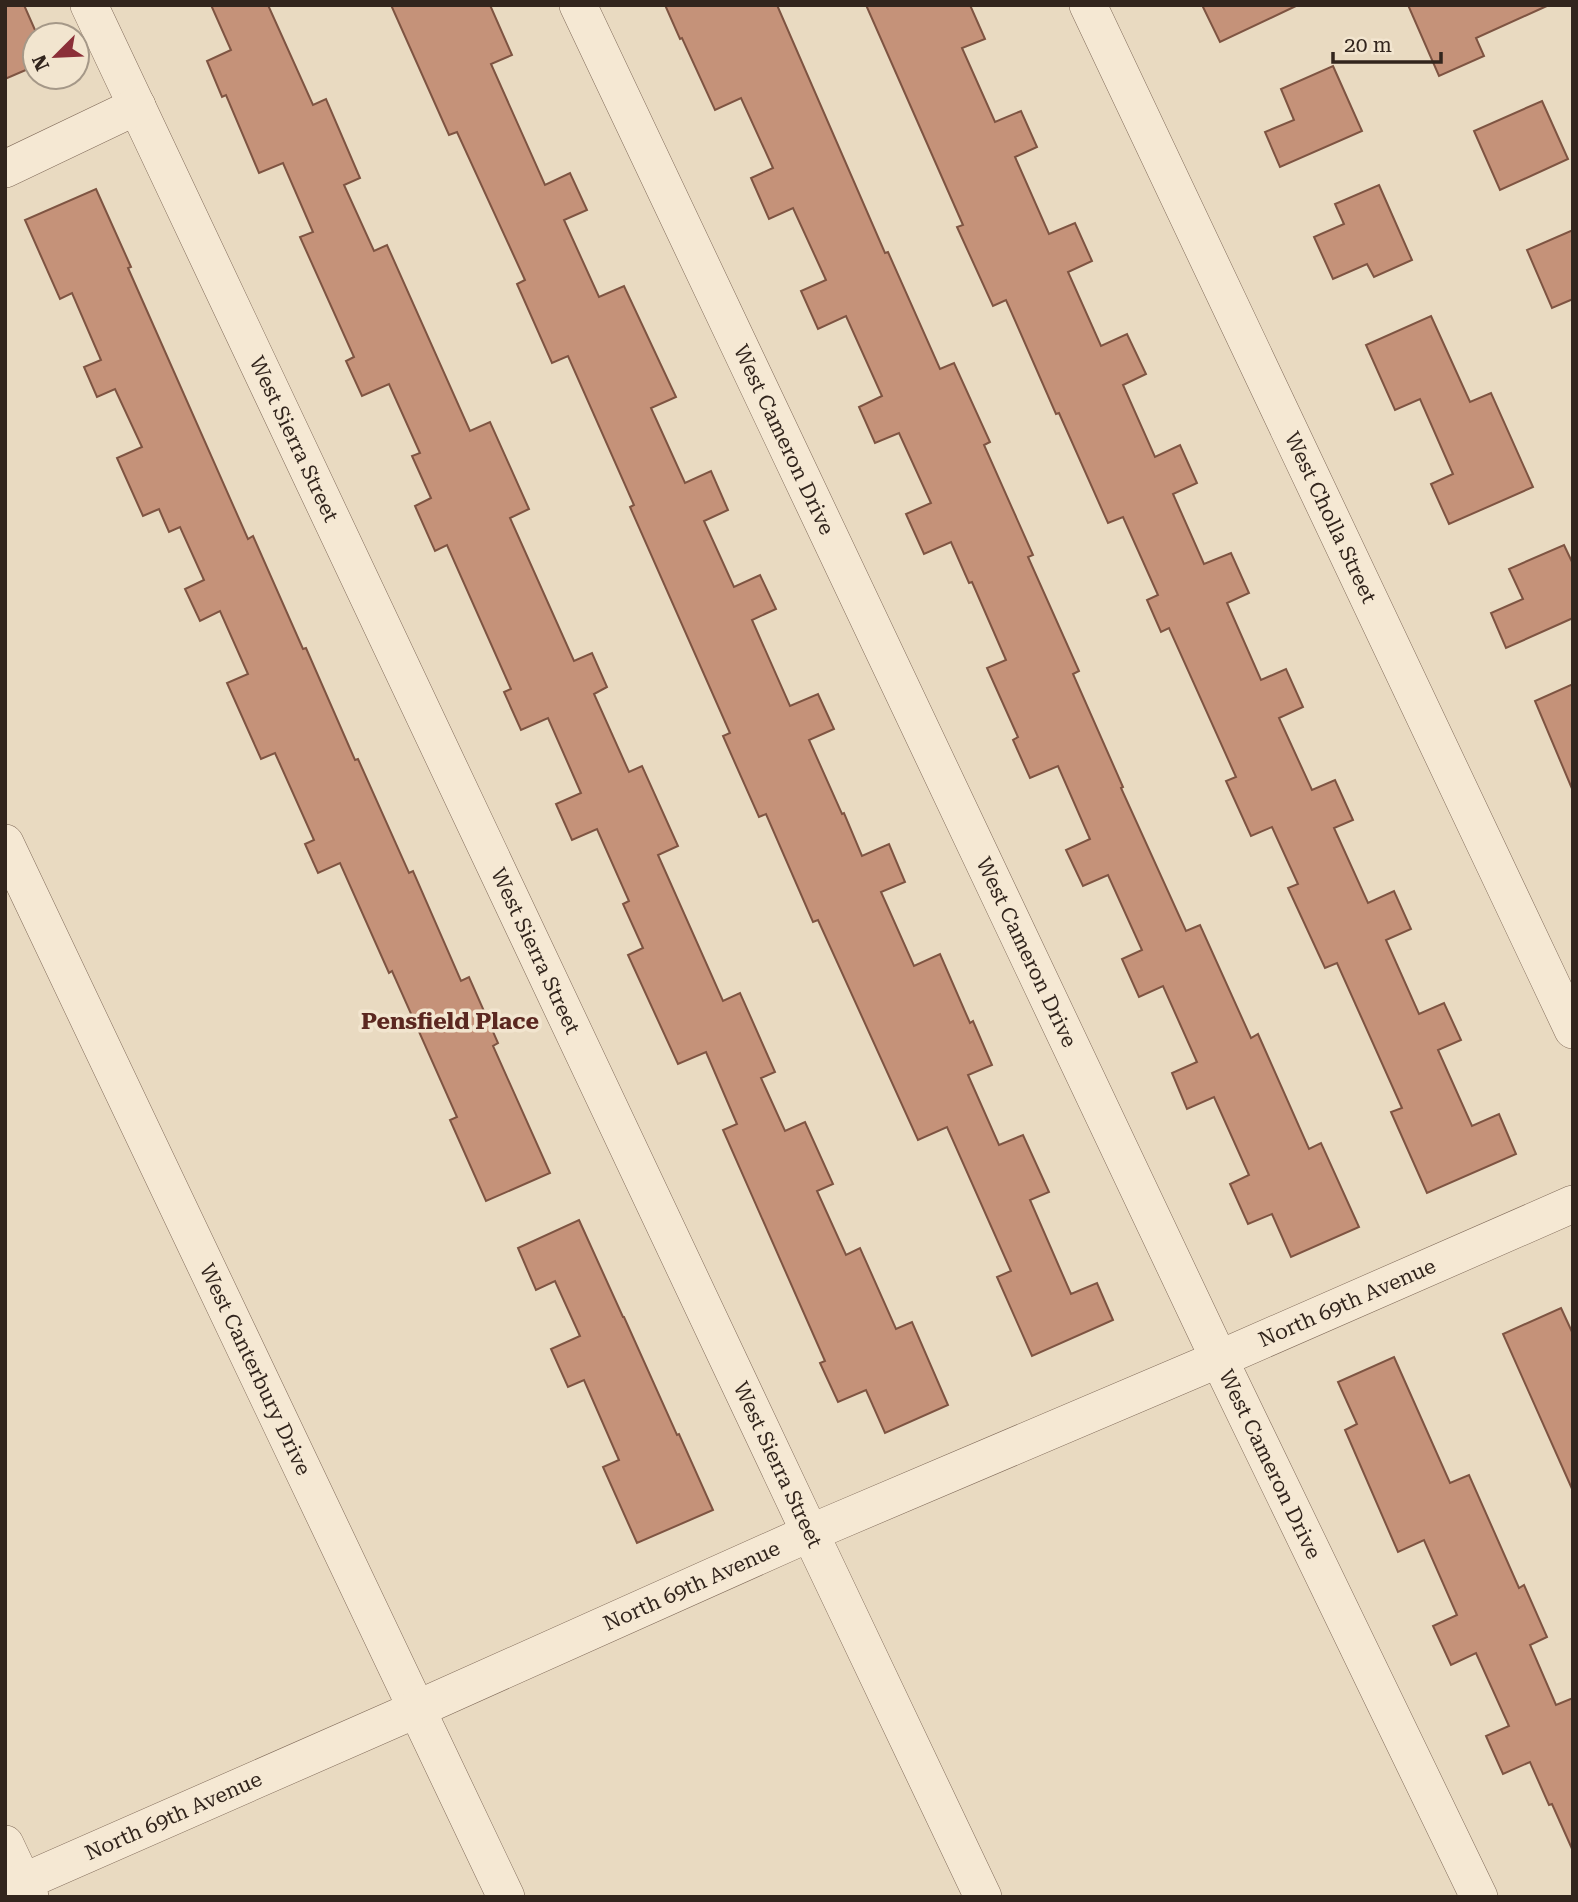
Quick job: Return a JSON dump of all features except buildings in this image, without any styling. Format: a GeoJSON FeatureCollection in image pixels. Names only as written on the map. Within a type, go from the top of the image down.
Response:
{"type":"FeatureCollection","features":[{"type":"Feature","properties":{"kind":"street","name":"West Sierra Street"},"geometry":{"type":"LineString","coordinates":[[89,5],[983,1897]]}},
{"type":"Feature","properties":{"kind":"street","name":"West Cameron Drive"},"geometry":{"type":"LineString","coordinates":[[578,5],[1219,1359],[1479,1897]]}},
{"type":"Feature","properties":{"kind":"street","name":"West Cholla Street"},"geometry":{"type":"LineString","coordinates":[[1088,5],[1573,1030]]}},
{"type":"Feature","properties":{"kind":"street"},"geometry":{"type":"LineString","coordinates":[[5,169],[137,106]]}},
{"type":"Feature","properties":{"kind":"street","name":"West Canterbury Drive"},"geometry":{"type":"LineString","coordinates":[[5,843],[506,1897]]}},
{"type":"Feature","properties":{"kind":"street","name":"North 69th Avenue"},"geometry":{"type":"LineString","coordinates":[[20,1890],[810,1533],[1219,1359],[1573,1204]]}},
{"type":"Feature","properties":{"kind":"street"},"geometry":{"type":"LineString","coordinates":[[5,1844],[20,1890]]}},
{"type":"Feature","properties":{"kind":"district","name":"Pensfield Place"},"geometry":{"type":"Point","coordinates":[450,1021]}}]}
